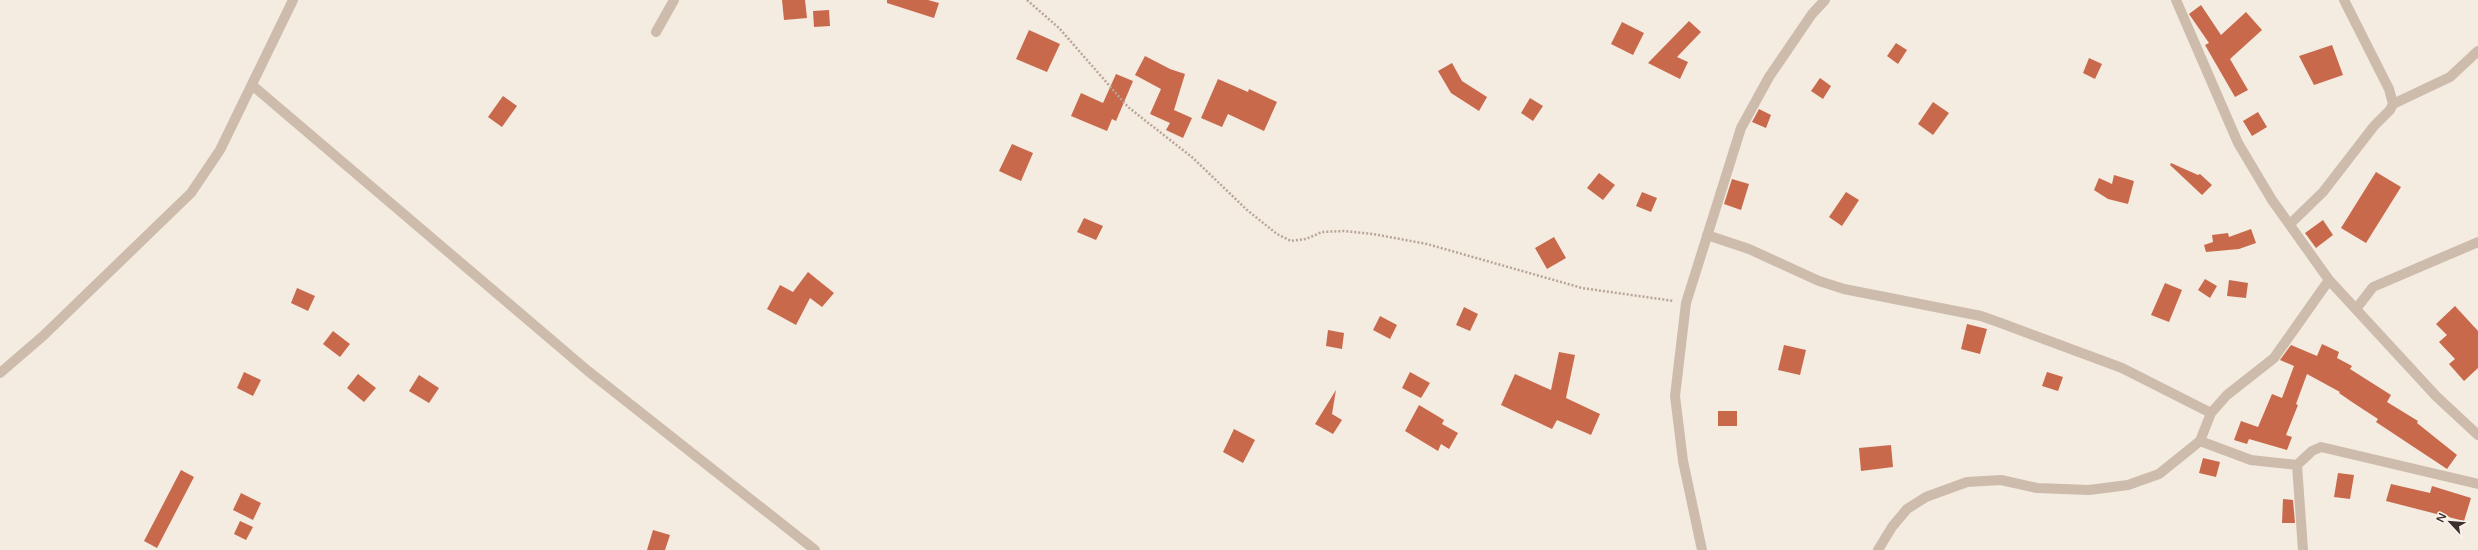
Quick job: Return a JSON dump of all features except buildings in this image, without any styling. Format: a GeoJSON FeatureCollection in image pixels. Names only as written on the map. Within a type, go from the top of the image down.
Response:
{"type":"FeatureCollection","features":[{"type":"Feature","properties":{"kind":"street"},"geometry":{"type":"LineString","coordinates":[[0,372],[43,336],[190,193],[220,150],[293,0]]}},
{"type":"Feature","properties":{"kind":"street"},"geometry":{"type":"LineString","coordinates":[[656,32],[674,0]]}},
{"type":"Feature","properties":{"kind":"street"},"geometry":{"type":"LineString","coordinates":[[1702,550],[1683,462],[1675,396],[1686,303],[1741,128],[1769,77],[1812,14],[1825,0]]}},
{"type":"Feature","properties":{"kind":"street"},"geometry":{"type":"LineString","coordinates":[[2176,0],[2238,143],[2272,200],[2329,280],[2436,396],[2478,435]]}},
{"type":"Feature","properties":{"kind":"street"},"geometry":{"type":"LineString","coordinates":[[2290,224],[2323,192],[2374,126],[2390,110],[2392,104],[2389,89],[2344,0]]}},
{"type":"Feature","properties":{"kind":"street"},"geometry":{"type":"LineString","coordinates":[[2392,104],[2450,77],[2478,51]]}},
{"type":"Feature","properties":{"kind":"street"},"geometry":{"type":"LineString","coordinates":[[252,85],[588,371],[815,550]]}},
{"type":"Feature","properties":{"kind":"street"},"geometry":{"type":"LineString","coordinates":[[1707,234],[1749,249],[1819,281],[1844,290],[1981,316],[1998,322],[2122,368],[2212,413]]}},
{"type":"Feature","properties":{"kind":"street"},"geometry":{"type":"LineString","coordinates":[[2356,309],[2373,287],[2478,242]]}},
{"type":"Feature","properties":{"kind":"street"},"geometry":{"type":"LineString","coordinates":[[1878,550],[1892,527],[1907,509],[1926,497],[1967,482],[2001,480],[2037,488],[2089,490],[2128,485],[2159,474],[2200,441],[2212,413],[2227,394],[2274,358],[2329,280]]}},
{"type":"Feature","properties":{"kind":"street"},"geometry":{"type":"LineString","coordinates":[[2200,441],[2251,460],[2297,465],[2312,451],[2321,447],[2478,484]]}},
{"type":"Feature","properties":{"kind":"street"},"geometry":{"type":"LineString","coordinates":[[2297,465],[2303,550]]}},
{"type":"Feature","properties":{"kind":"path"},"geometry":{"type":"LineString","coordinates":[[1027,0],[1059,28],[1128,107],[1194,158],[1248,210],[1277,234],[1291,241],[1306,239],[1322,232],[1344,231],[1373,234],[1426,244],[1582,288],[1686,303]]}}]}
